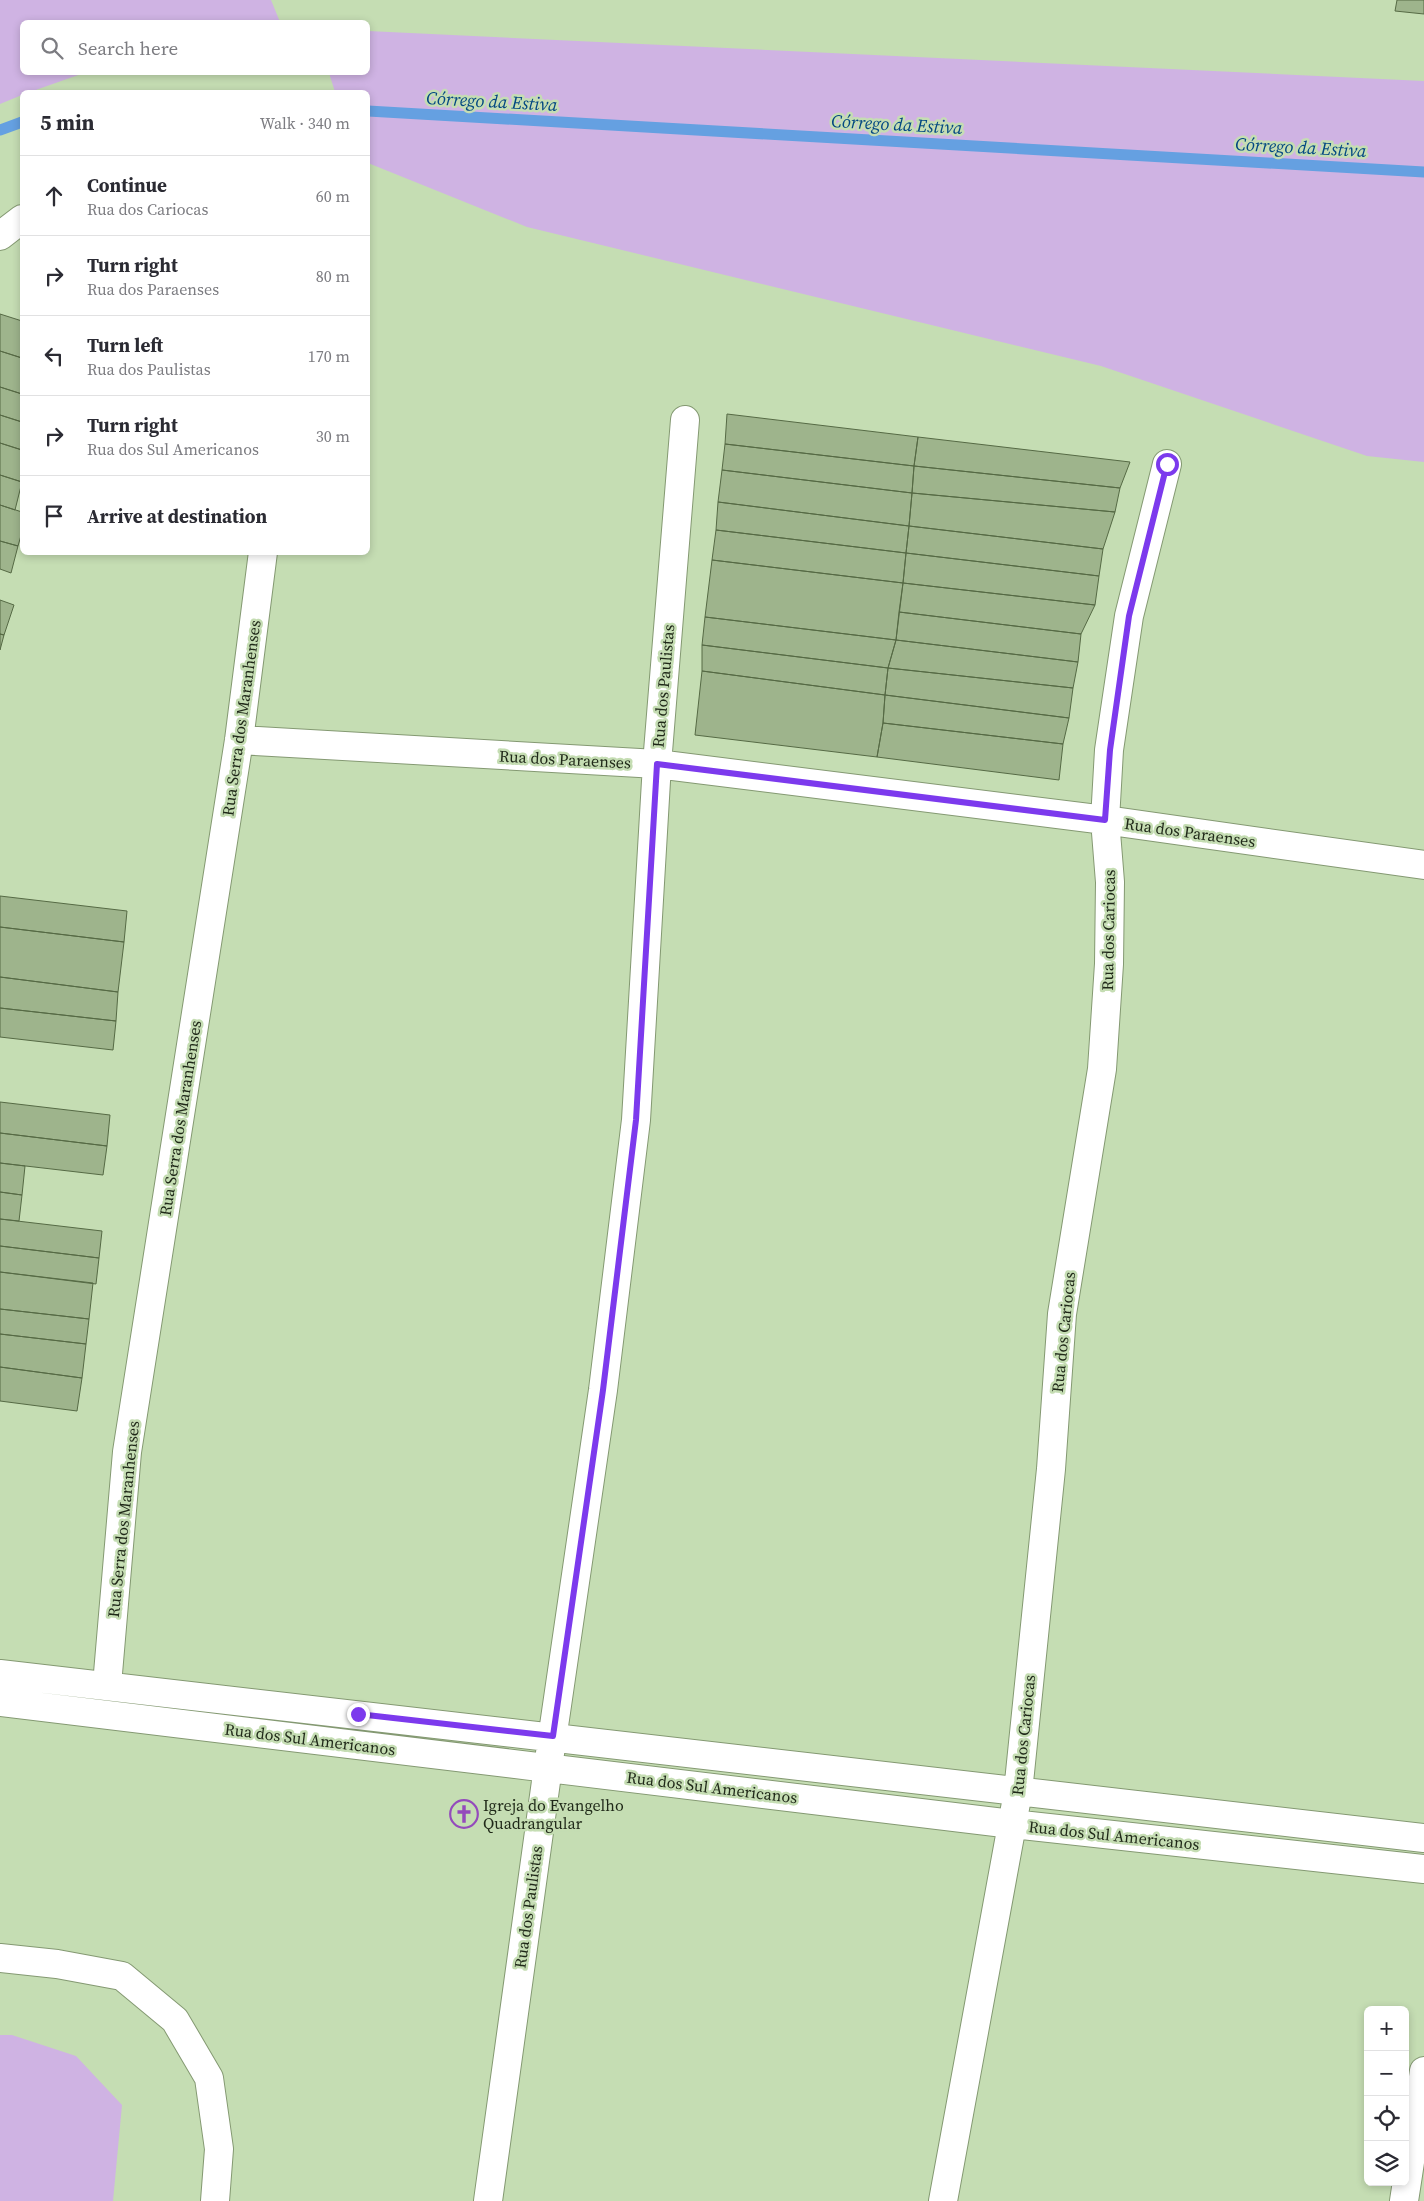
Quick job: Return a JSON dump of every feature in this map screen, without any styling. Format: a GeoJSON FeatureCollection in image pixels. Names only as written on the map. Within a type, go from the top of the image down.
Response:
{"type":"FeatureCollection","features":[{"type":"Feature","properties":{"kind":"street"},"geometry":{"type":"LineString","coordinates":[[0,236],[20,221]]}},
{"type":"Feature","properties":{"kind":"street","name":"Rua dos Paulistas"},"geometry":{"type":"LineString","coordinates":[[488,2201],[548,1767],[603,1390],[636,1120],[657,764],[685,420]]}},
{"type":"Feature","properties":{"kind":"street","name":"Rua dos Cariocas"},"geometry":{"type":"LineString","coordinates":[[943,2201],[1018,1792],[1051,1469],[1062,1314],[1102,1069],[1109,964],[1110,882],[1105,820],[1110,750],[1129,616],[1167,464]]}},
{"type":"Feature","properties":{"kind":"street","name":"Rua Serra dos Maranhenses"},"geometry":{"type":"LineString","coordinates":[[107,1685],[127,1452],[239,740],[263,555]]}},
{"type":"Feature","properties":{"kind":"street","name":"Rua dos Paraenses"},"geometry":{"type":"LineString","coordinates":[[239,740],[657,764],[1105,820],[1424,865]]}},
{"type":"Feature","properties":{"kind":"street","name":"Rua dos Sul Americanos"},"geometry":{"type":"LineString","coordinates":[[0,1674],[553,1736],[1018,1792],[1424,1838]]}},
{"type":"Feature","properties":{"kind":"street","name":"Rua dos Sul Americanos"},"geometry":{"type":"LineString","coordinates":[[0,1702],[1012,1824],[1424,1868]]}},
{"type":"Feature","properties":{"kind":"street"},"geometry":{"type":"LineString","coordinates":[[0,1958],[57,1964],[122,1976],[175,2020],[209,2078],[219,2149],[215,2201]]}},
{"type":"Feature","properties":{"kind":"street"},"geometry":{"type":"LineString","coordinates":[[1404,2201],[1424,2070]]}},
{"type":"Feature","properties":{"kind":"shaded area"},"geometry":{"type":"Polygon","coordinates":[[[0,0],[271,0],[279,20],[20,20],[20,75],[78,75],[36,90],[20,90],[20,96],[0,104],[0,0]]]}},
{"type":"Feature","properties":{"kind":"shaded area"},"geometry":{"type":"Polygon","coordinates":[[[370,31],[1424,81],[1424,462],[1367,456],[1101,366],[527,227],[370,164],[370,90],[334,90],[330,75],[370,75],[370,31]]]}},
{"type":"Feature","properties":{"kind":"shaded area"},"geometry":{"type":"Polygon","coordinates":[[[0,2035],[12,2035],[76,2056],[122,2105],[113,2201],[0,2201],[0,2035]]]}},
{"type":"Feature","properties":{"kind":"building"},"geometry":{"type":"Polygon","coordinates":[[[1397,0],[1424,0],[1424,14],[1395,11],[1397,0]]]}},
{"type":"Feature","properties":{"kind":"building"},"geometry":{"type":"Polygon","coordinates":[[[0,314],[20,320],[20,357],[0,351],[0,314]]]}},
{"type":"Feature","properties":{"kind":"building"},"geometry":{"type":"Polygon","coordinates":[[[0,351],[20,357],[20,393],[0,387],[0,351]]]}},
{"type":"Feature","properties":{"kind":"building"},"geometry":{"type":"Polygon","coordinates":[[[0,387],[20,393],[20,421],[0,415],[0,387]]]}},
{"type":"Feature","properties":{"kind":"building"},"geometry":{"type":"Polygon","coordinates":[[[727,414],[918,437],[914,466],[725,444],[727,414]]]}},
{"type":"Feature","properties":{"kind":"building"},"geometry":{"type":"Polygon","coordinates":[[[0,415],[20,421],[20,449],[0,443],[0,415]]]}},
{"type":"Feature","properties":{"kind":"building"},"geometry":{"type":"Polygon","coordinates":[[[918,437],[1130,462],[1120,488],[914,466],[918,437]]]}},
{"type":"Feature","properties":{"kind":"building"},"geometry":{"type":"Polygon","coordinates":[[[0,443],[20,449],[20,481],[0,475],[0,443]]]}},
{"type":"Feature","properties":{"kind":"building"},"geometry":{"type":"Polygon","coordinates":[[[725,444],[914,466],[912,493],[722,470],[725,444]]]}},
{"type":"Feature","properties":{"kind":"building"},"geometry":{"type":"Polygon","coordinates":[[[914,466],[1120,488],[1115,512],[912,493],[914,466]]]}},
{"type":"Feature","properties":{"kind":"building"},"geometry":{"type":"Polygon","coordinates":[[[722,470],[912,493],[909,526],[718,502],[722,470]]]}},
{"type":"Feature","properties":{"kind":"building"},"geometry":{"type":"Polygon","coordinates":[[[0,475],[20,481],[15,510],[0,505],[0,475]]]}},
{"type":"Feature","properties":{"kind":"building"},"geometry":{"type":"Polygon","coordinates":[[[912,493],[1115,512],[1103,549],[909,526],[912,493]]]}},
{"type":"Feature","properties":{"kind":"building"},"geometry":{"type":"Polygon","coordinates":[[[718,502],[909,526],[906,553],[716,530],[718,502]]]}},
{"type":"Feature","properties":{"kind":"building"},"geometry":{"type":"Polygon","coordinates":[[[0,505],[20,511],[20,539],[18,546],[0,541],[0,505]]]}},
{"type":"Feature","properties":{"kind":"building"},"geometry":{"type":"Polygon","coordinates":[[[909,526],[1103,549],[1099,576],[906,553],[909,526]]]}},
{"type":"Feature","properties":{"kind":"building"},"geometry":{"type":"Polygon","coordinates":[[[716,530],[906,553],[903,583],[712,560],[716,530]]]}},
{"type":"Feature","properties":{"kind":"building"},"geometry":{"type":"Polygon","coordinates":[[[0,541],[18,546],[11,573],[0,569],[0,541]]]}},
{"type":"Feature","properties":{"kind":"building"},"geometry":{"type":"Polygon","coordinates":[[[906,553],[1099,576],[1095,605],[903,583],[906,553]]]}},
{"type":"Feature","properties":{"kind":"building"},"geometry":{"type":"Polygon","coordinates":[[[712,560],[903,583],[896,640],[705,617],[712,560]]]}},
{"type":"Feature","properties":{"kind":"building"},"geometry":{"type":"Polygon","coordinates":[[[903,583],[1095,605],[1081,634],[899,612],[903,583]]]}},
{"type":"Feature","properties":{"kind":"building"},"geometry":{"type":"Polygon","coordinates":[[[0,600],[14,605],[4,635],[0,634],[0,600]]]}},
{"type":"Feature","properties":{"kind":"building"},"geometry":{"type":"Polygon","coordinates":[[[899,612],[1081,634],[1078,662],[896,640],[899,612]]]}},
{"type":"Feature","properties":{"kind":"building"},"geometry":{"type":"Polygon","coordinates":[[[705,617],[896,640],[888,668],[702,645],[705,617]]]}},
{"type":"Feature","properties":{"kind":"building"},"geometry":{"type":"Polygon","coordinates":[[[0,634],[4,635],[0,650],[0,634]]]}},
{"type":"Feature","properties":{"kind":"building"},"geometry":{"type":"Polygon","coordinates":[[[896,640],[1078,662],[1073,688],[888,668],[896,640]]]}},
{"type":"Feature","properties":{"kind":"building"},"geometry":{"type":"Polygon","coordinates":[[[702,645],[888,668],[885,695],[702,671],[702,645]]]}},
{"type":"Feature","properties":{"kind":"building"},"geometry":{"type":"Polygon","coordinates":[[[888,668],[1073,688],[1069,718],[885,695],[888,668]]]}},
{"type":"Feature","properties":{"kind":"building"},"geometry":{"type":"Polygon","coordinates":[[[702,671],[885,695],[883,723],[877,757],[695,735],[702,671]]]}},
{"type":"Feature","properties":{"kind":"building"},"geometry":{"type":"Polygon","coordinates":[[[885,695],[1069,718],[1063,744],[883,723],[885,695]]]}},
{"type":"Feature","properties":{"kind":"building"},"geometry":{"type":"Polygon","coordinates":[[[883,723],[1063,744],[1059,780],[877,757],[883,723]]]}},
{"type":"Feature","properties":{"kind":"building"},"geometry":{"type":"Polygon","coordinates":[[[0,896],[127,911],[124,942],[0,927],[0,896]]]}},
{"type":"Feature","properties":{"kind":"building"},"geometry":{"type":"Polygon","coordinates":[[[0,927],[124,942],[118,992],[0,977],[0,927]]]}},
{"type":"Feature","properties":{"kind":"building"},"geometry":{"type":"Polygon","coordinates":[[[0,977],[118,992],[116,1021],[0,1008],[0,977]]]}},
{"type":"Feature","properties":{"kind":"building"},"geometry":{"type":"Polygon","coordinates":[[[0,1008],[116,1021],[113,1050],[0,1037],[0,1008]]]}},
{"type":"Feature","properties":{"kind":"building"},"geometry":{"type":"Polygon","coordinates":[[[0,1102],[110,1115],[107,1146],[0,1133],[0,1102]]]}},
{"type":"Feature","properties":{"kind":"building"},"geometry":{"type":"Polygon","coordinates":[[[0,1133],[107,1146],[103,1175],[0,1163],[0,1133]]]}},
{"type":"Feature","properties":{"kind":"building"},"geometry":{"type":"Polygon","coordinates":[[[0,1163],[25,1166],[22,1195],[0,1192],[0,1163]]]}},
{"type":"Feature","properties":{"kind":"building"},"geometry":{"type":"Polygon","coordinates":[[[0,1192],[22,1195],[19,1221],[0,1219],[0,1192]]]}},
{"type":"Feature","properties":{"kind":"building"},"geometry":{"type":"Polygon","coordinates":[[[0,1219],[102,1231],[99,1258],[0,1246],[0,1219]]]}},
{"type":"Feature","properties":{"kind":"building"},"geometry":{"type":"Polygon","coordinates":[[[0,1246],[99,1258],[96,1284],[0,1272],[0,1246]]]}},
{"type":"Feature","properties":{"kind":"building"},"geometry":{"type":"Polygon","coordinates":[[[0,1272],[93,1283],[89,1319],[0,1309],[0,1272]]]}},
{"type":"Feature","properties":{"kind":"building"},"geometry":{"type":"Polygon","coordinates":[[[0,1309],[89,1319],[86,1344],[0,1334],[0,1309]]]}},
{"type":"Feature","properties":{"kind":"building"},"geometry":{"type":"Polygon","coordinates":[[[0,1334],[86,1344],[82,1378],[0,1367],[0,1334]]]}},
{"type":"Feature","properties":{"kind":"building"},"geometry":{"type":"Polygon","coordinates":[[[0,1367],[82,1378],[77,1411],[0,1401],[0,1367]]]}},
{"type":"Feature","properties":{"kind":"waterway","name":"Córrego da Estiva"},"geometry":{"type":"LineString","coordinates":[[370,111],[1424,172]]}},
{"type":"Feature","properties":{"kind":"waterway","name":"Córrego da Estiva"},"geometry":{"type":"LineString","coordinates":[[0,130],[20,123]]}},
{"type":"Feature","properties":{"kind":"place","name":"Igreja do Evangelho Quadrangular"},"geometry":{"type":"Point","coordinates":[464,1814]}},
{"type":"Feature","properties":{"kind":"route"},"geometry":{"type":"LineString","coordinates":[[358,1714],[553,1736],[603,1390],[636,1120],[657,764],[1105,820],[1110,750],[1129,616],[1167,464]]}}]}
